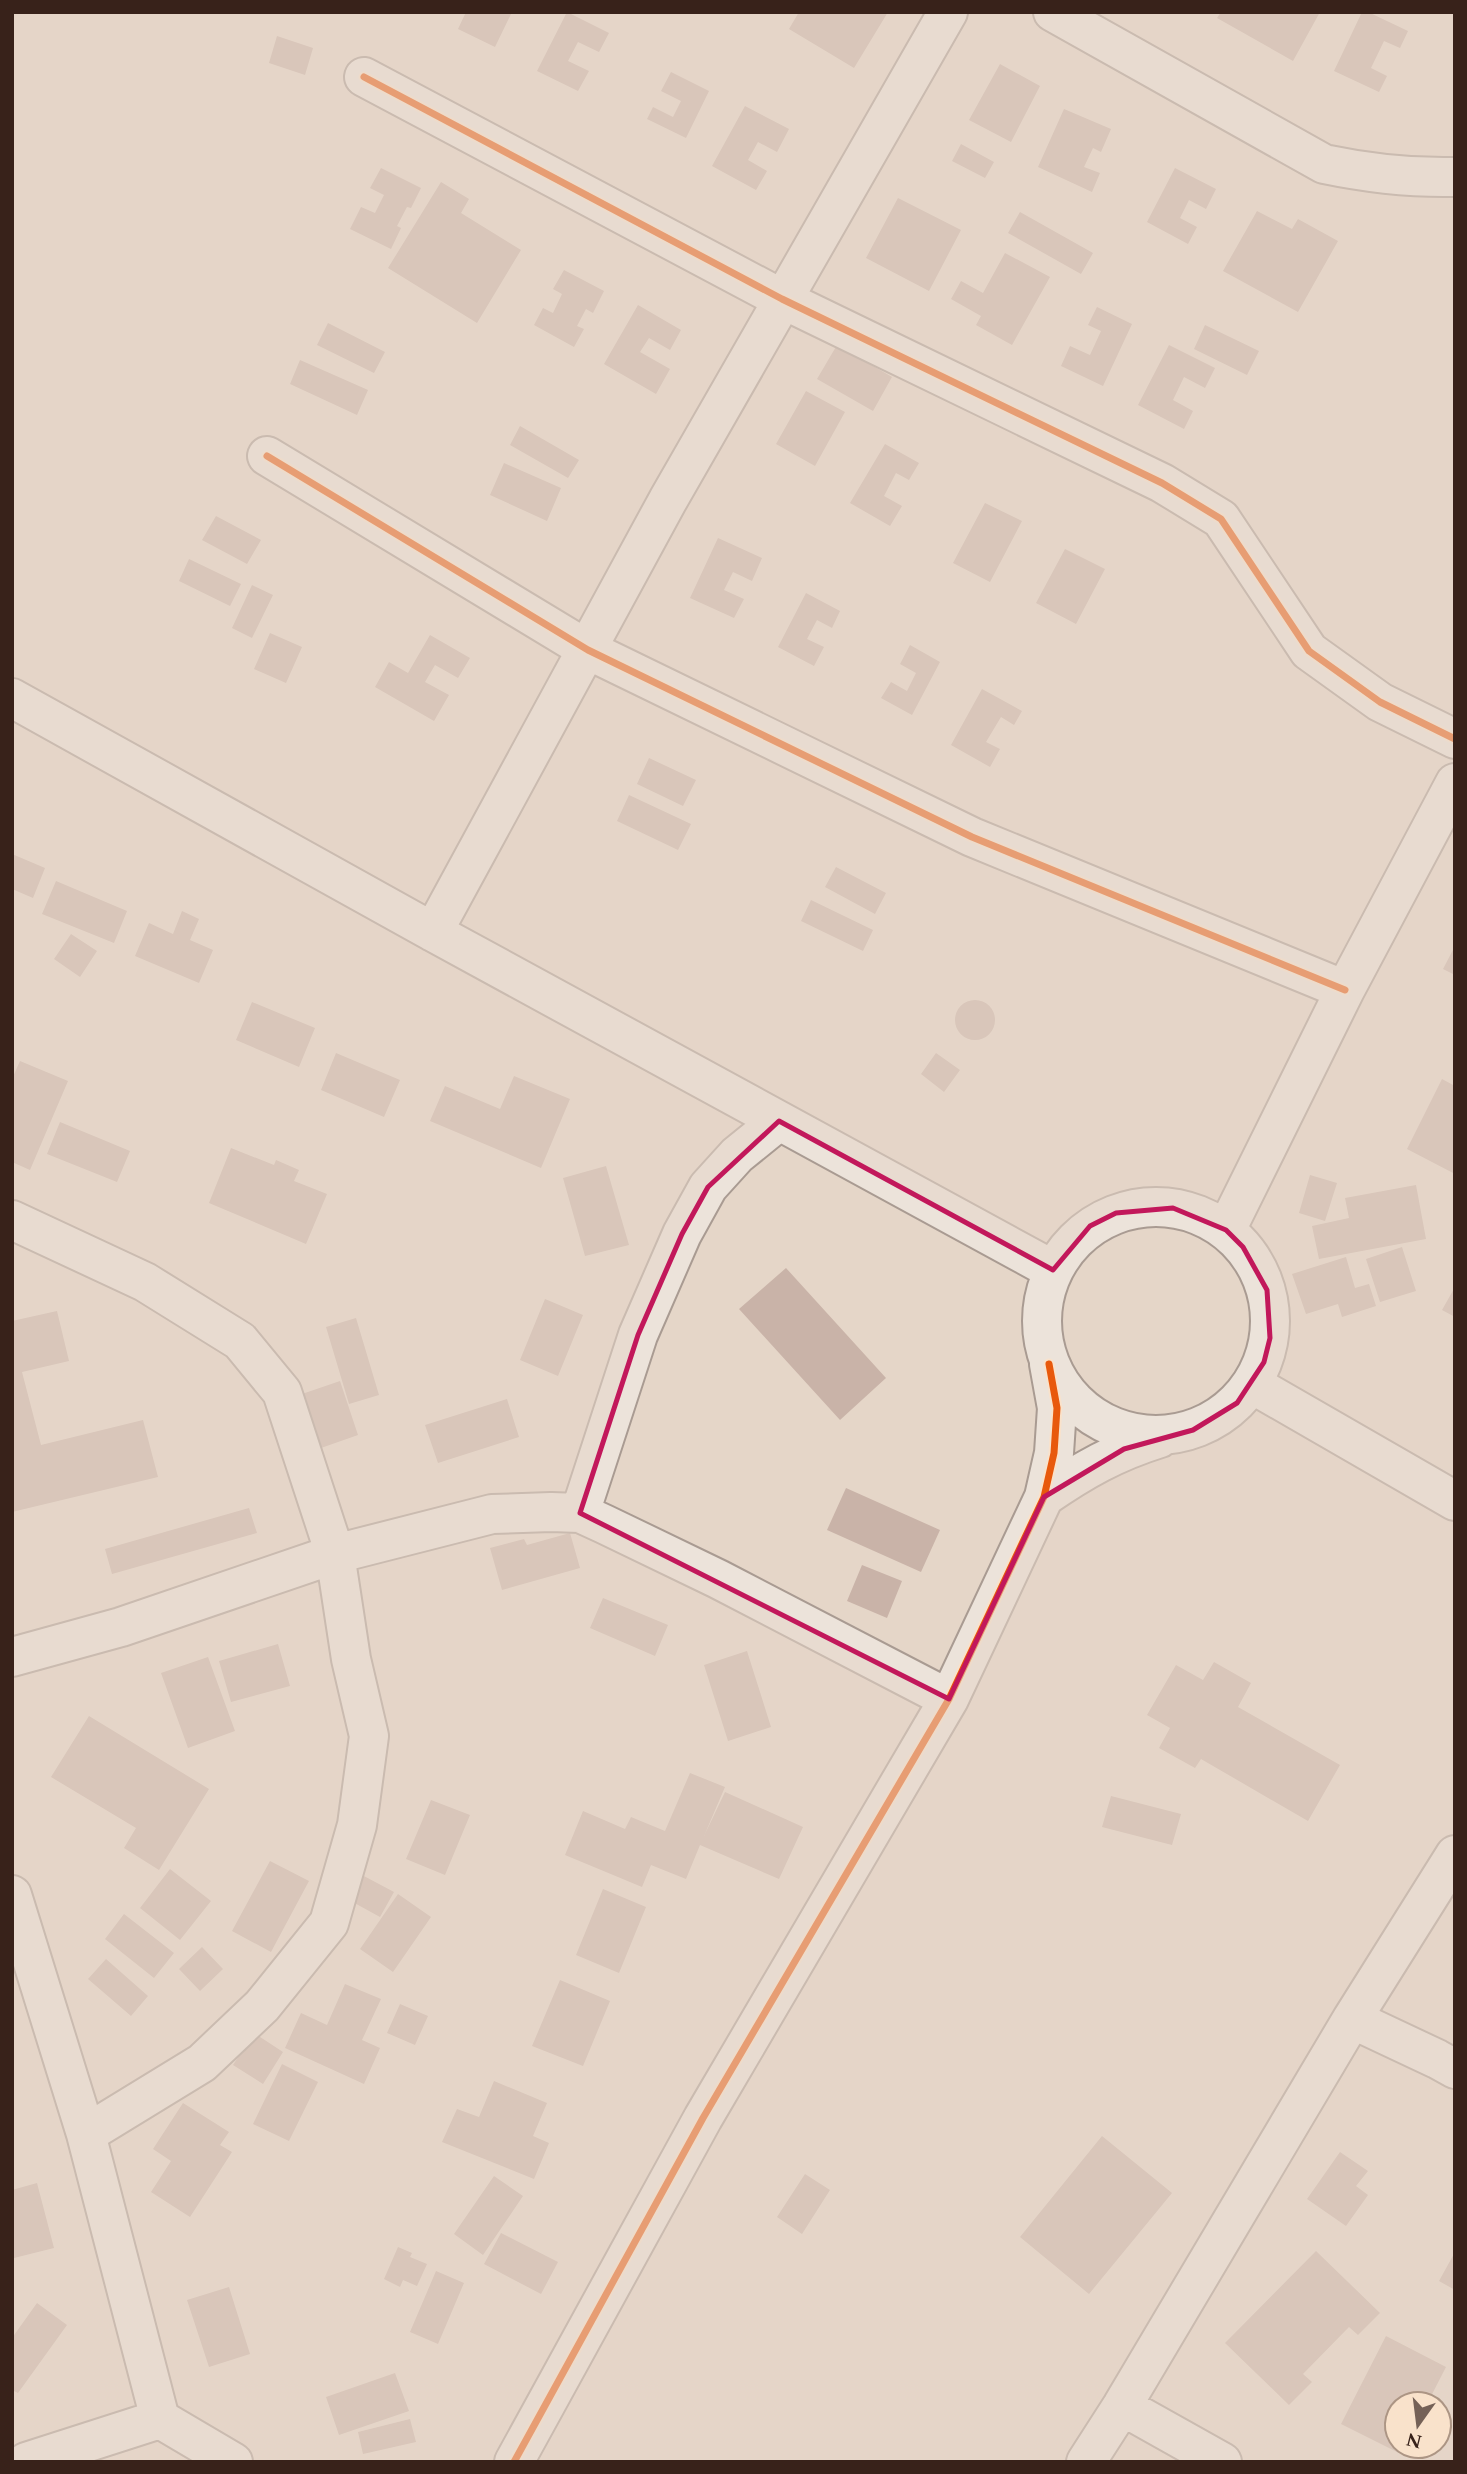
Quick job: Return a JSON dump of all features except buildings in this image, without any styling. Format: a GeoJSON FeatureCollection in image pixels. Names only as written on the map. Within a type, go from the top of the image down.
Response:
{"type":"FeatureCollection","features":[{"type":"Feature","properties":{"kind":"street"},"geometry":{"type":"LineString","coordinates":[[433,932],[668,500],[948,12]]}},
{"type":"Feature","properties":{"kind":"street"},"geometry":{"type":"LineString","coordinates":[[1053,12],[1324,164],[1357,171],[1419,178],[1455,177]]}},
{"type":"Feature","properties":{"kind":"street"},"geometry":{"type":"LineString","coordinates":[[364,77],[782,299],[1162,483],[1221,519],[1309,651],[1380,702],[1455,739]]}},
{"type":"Feature","properties":{"kind":"street"},"geometry":{"type":"LineString","coordinates":[[267,456],[588,650],[972,837],[1345,990]]}},
{"type":"Feature","properties":{"kind":"street"},"geometry":{"type":"LineString","coordinates":[[12,698],[433,932],[1053,1270]]}},
{"type":"Feature","properties":{"kind":"street"},"geometry":{"type":"LineString","coordinates":[[1226,1230],[1345,990],[1455,783]]}},
{"type":"Feature","properties":{"kind":"street"},"geometry":{"type":"LineString","coordinates":[[579,1513],[638,1335],[682,1234],[708,1188],[737,1155],[779,1121]]}},
{"type":"Feature","properties":{"kind":"street"},"geometry":{"type":"LineString","coordinates":[[514,2462],[704,2118],[949,1699],[1044,1497],[1055,1453],[1057,1408],[1042,1340],[1040,1316],[1044,1293],[1053,1270],[1068,1246],[1090,1226],[1116,1213],[1144,1207],[1173,1208],[1200,1216],[1226,1230],[1244,1247],[1267,1290],[1270,1338],[1264,1362],[1252,1384],[1237,1404],[1216,1419],[1194,1430],[1124,1449],[1082,1470],[1044,1497]]}},
{"type":"Feature","properties":{"kind":"street"},"geometry":{"type":"LineString","coordinates":[[12,1220],[145,1282],[240,1341],[282,1392],[334,1554],[351,1659],[369,1736],[357,1825],[329,1923],[262,2006],[202,2063],[86,2134]]}},
{"type":"Feature","properties":{"kind":"street"},"geometry":{"type":"LineString","coordinates":[[1049,1364],[1060,1385],[1076,1404],[1096,1419],[1118,1430],[1143,1435],[1169,1435]]}},
{"type":"Feature","properties":{"kind":"street"},"geometry":{"type":"LineString","coordinates":[[1252,1384],[1455,1501]]}},
{"type":"Feature","properties":{"kind":"street"},"geometry":{"type":"LineString","coordinates":[[12,1657],[121,1627],[334,1554],[492,1514],[579,1513],[718,1579],[949,1699]]}},
{"type":"Feature","properties":{"kind":"street"},"geometry":{"type":"LineString","coordinates":[[1086,2462],[1352,2019],[1455,1855]]}},
{"type":"Feature","properties":{"kind":"street"},"geometry":{"type":"LineString","coordinates":[[12,1895],[86,2134],[160,2419],[233,2462]]}},
{"type":"Feature","properties":{"kind":"street"},"geometry":{"type":"LineString","coordinates":[[1352,2019],[1455,2069]]}},
{"type":"Feature","properties":{"kind":"street"},"geometry":{"type":"LineString","coordinates":[[1122,2406],[1223,2462]]}},
{"type":"Feature","properties":{"kind":"street"},"geometry":{"type":"LineString","coordinates":[[26,2462],[160,2419]]}},
{"type":"Feature","properties":{"kind":"highlighted area"},"geometry":{"type":"Polygon","coordinates":[[[779,1121],[1053,1270],[1090,1226],[1116,1213],[1173,1208],[1226,1230],[1243,1247],[1267,1290],[1270,1338],[1264,1362],[1237,1403],[1193,1430],[1124,1449],[1044,1497],[949,1699],[580,1513],[638,1335],[682,1234],[708,1187],[779,1121]]]}},
{"type":"Feature","properties":{"kind":"cycle path"},"geometry":{"type":"LineString","coordinates":[[364,77],[782,299],[1162,483],[1221,519],[1309,651],[1380,702],[1455,739]]}},
{"type":"Feature","properties":{"kind":"cycle path"},"geometry":{"type":"LineString","coordinates":[[267,456],[588,650],[972,837],[1345,990]]}},
{"type":"Feature","properties":{"kind":"cycle path"},"geometry":{"type":"LineString","coordinates":[[514,2462],[703,2118],[949,1699],[1044,1497],[1054,1453],[1057,1408],[1049,1364]]}}]}
